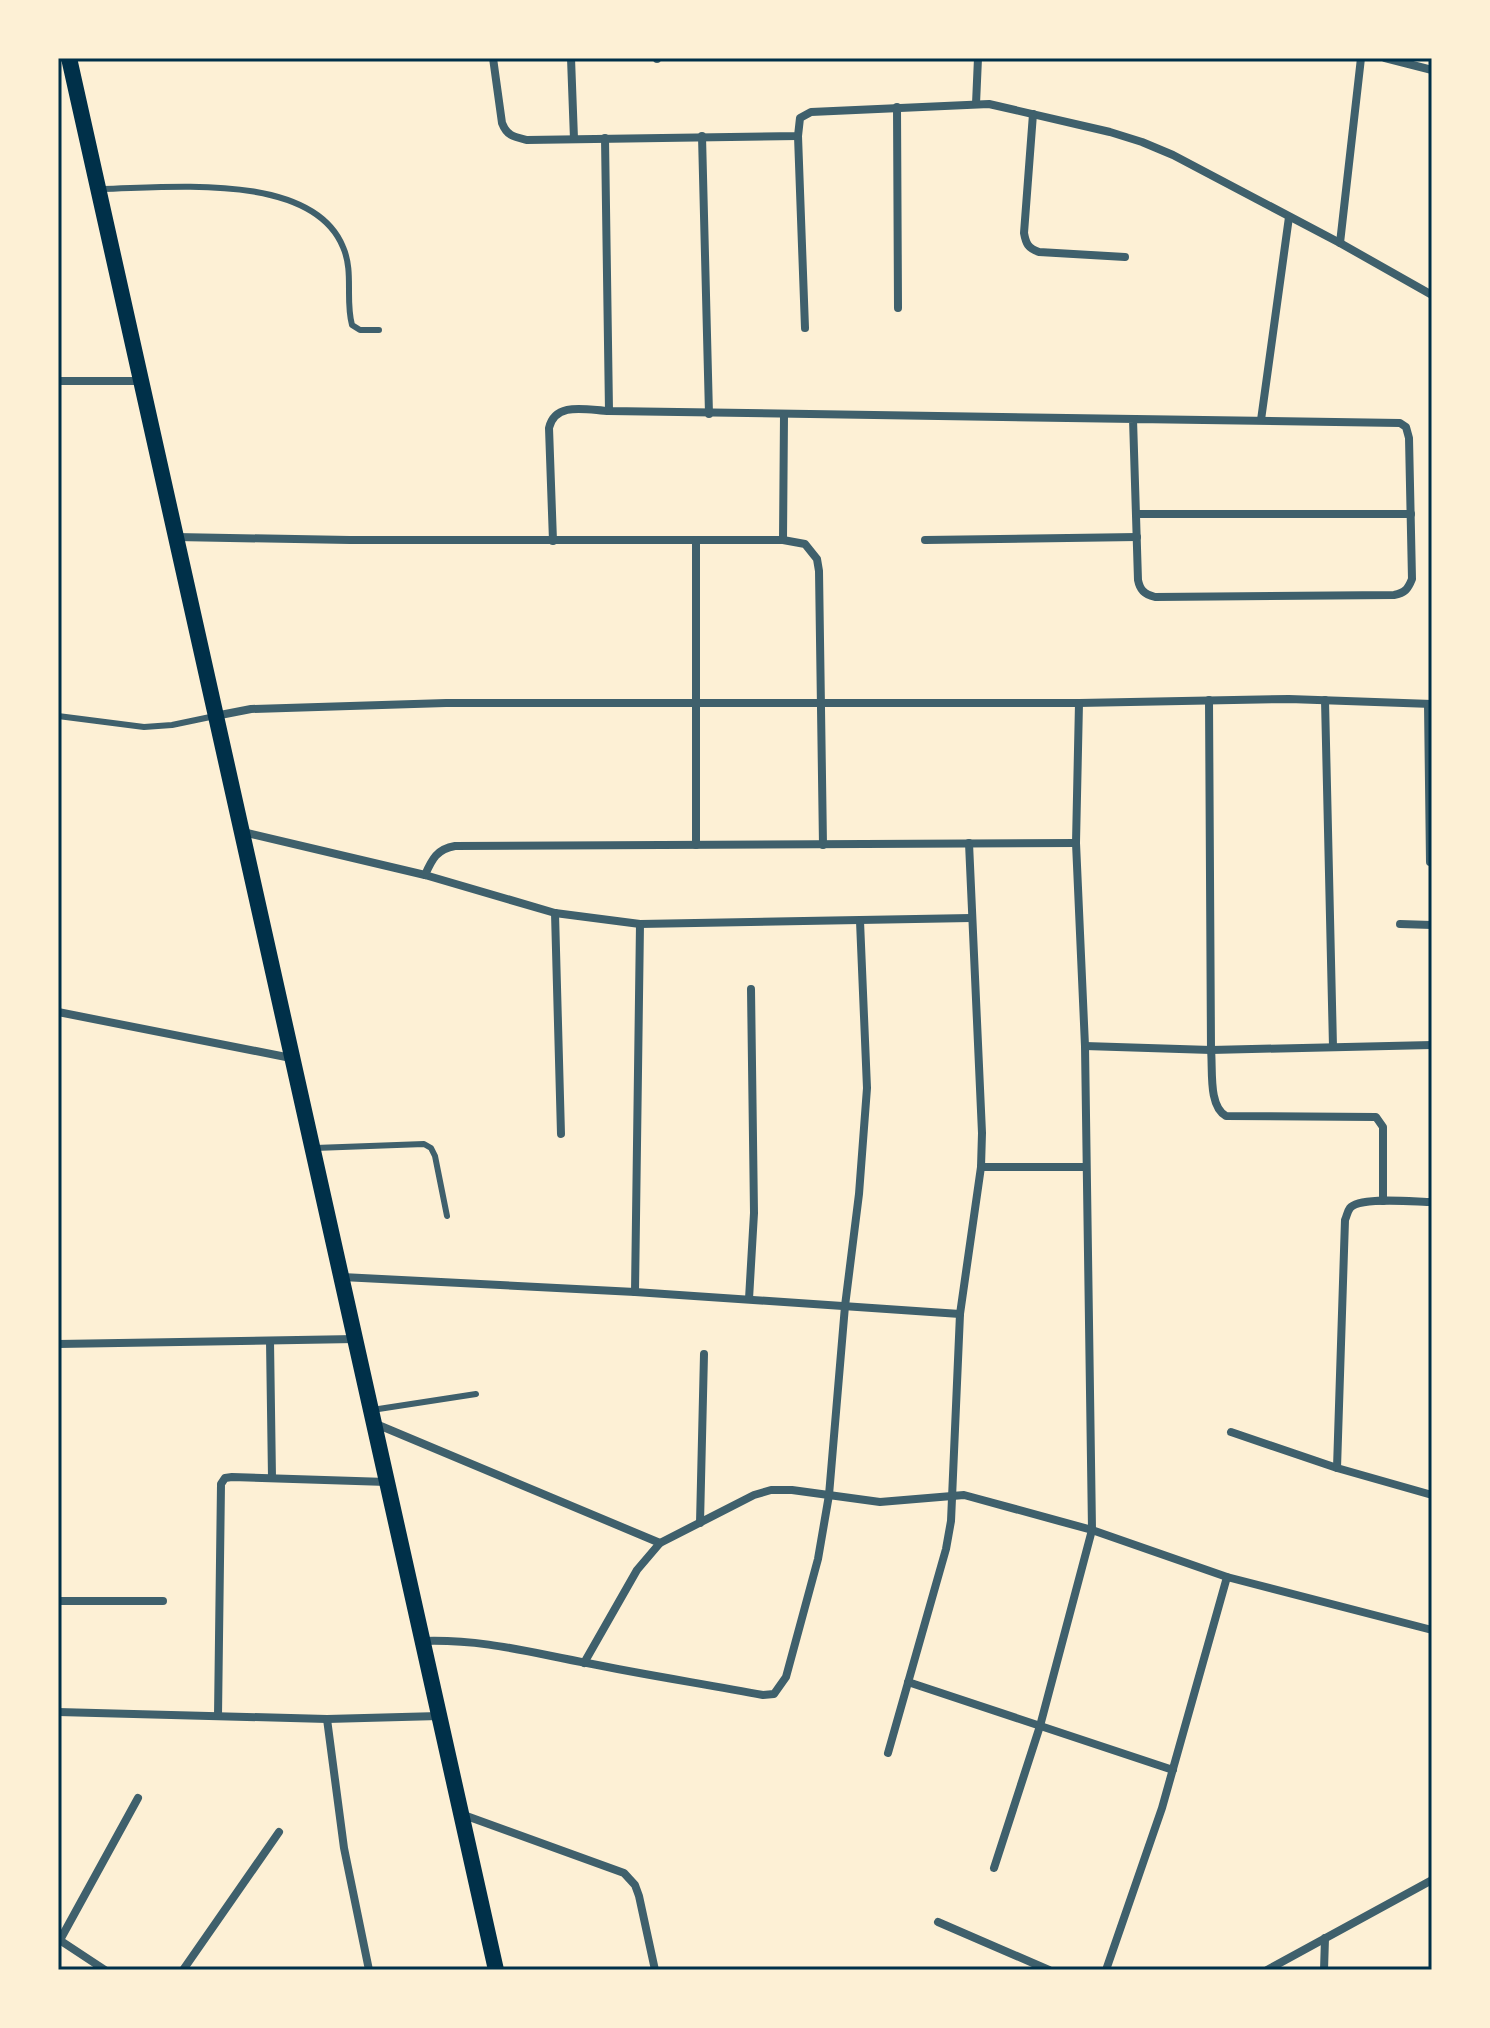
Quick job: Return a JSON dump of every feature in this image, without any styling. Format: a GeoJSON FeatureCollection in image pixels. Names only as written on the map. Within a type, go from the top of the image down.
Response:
{"type":"FeatureCollection","features":[{"type":"Feature","properties":{"kind":"main road"},"geometry":{"type":"LineString","coordinates":[[69,58],[239,831],[374,1417],[496,1970]]}},
{"type":"Feature","properties":{"kind":"street"},"geometry":{"type":"LineString","coordinates":[[493,58],[502,123],[505,132],[514,137],[527,140],[798,136]]}},
{"type":"Feature","properties":{"kind":"street"},"geometry":{"type":"LineString","coordinates":[[571,58],[574,139]]}},
{"type":"Feature","properties":{"kind":"street"},"geometry":{"type":"LineString","coordinates":[[976,104],[978,58]]}},
{"type":"Feature","properties":{"kind":"street"},"geometry":{"type":"LineString","coordinates":[[1340,243],[1361,58]]}},
{"type":"Feature","properties":{"kind":"street"},"geometry":{"type":"LineString","coordinates":[[1385,58],[1432,70]]}},
{"type":"Feature","properties":{"kind":"street"},"geometry":{"type":"LineString","coordinates":[[805,328],[798,136],[800,118],[806,113],[897,107],[976,104],[1033,114],[1142,142],[1173,155],[1340,243],[1432,295]]}},
{"type":"Feature","properties":{"kind":"street"},"geometry":{"type":"LineString","coordinates":[[897,107],[898,308]]}},
{"type":"Feature","properties":{"kind":"street"},"geometry":{"type":"LineString","coordinates":[[1033,114],[1025,242],[1030,249],[1039,252],[1125,257]]}},
{"type":"Feature","properties":{"kind":"street"},"geometry":{"type":"LineString","coordinates":[[702,136],[709,414]]}},
{"type":"Feature","properties":{"kind":"street"},"geometry":{"type":"LineString","coordinates":[[605,138],[609,411]]}},
{"type":"Feature","properties":{"kind":"street"},"geometry":{"type":"LineString","coordinates":[[1261,420],[1289,217]]}},
{"type":"Feature","properties":{"kind":"street"},"geometry":{"type":"LineString","coordinates":[[58,381],[141,381]]}},
{"type":"Feature","properties":{"kind":"street"},"geometry":{"type":"LineString","coordinates":[[553,541],[549,428],[555,413],[564,410],[1400,423],[1406,427],[1409,438],[1412,579],[1403,593],[1394,595],[1155,597],[1146,594],[1140,588],[1133,419]]}},
{"type":"Feature","properties":{"kind":"street"},"geometry":{"type":"LineString","coordinates":[[783,540],[784,415]]}},
{"type":"Feature","properties":{"kind":"street"},"geometry":{"type":"LineString","coordinates":[[1136,514],[1411,514]]}},
{"type":"Feature","properties":{"kind":"street"},"geometry":{"type":"LineString","coordinates":[[176,537],[783,540],[805,544],[817,559],[823,845]]}},
{"type":"Feature","properties":{"kind":"street"},"geometry":{"type":"LineString","coordinates":[[925,540],[1137,537]]}},
{"type":"Feature","properties":{"kind":"street"},"geometry":{"type":"LineString","coordinates":[[696,540],[696,845]]}},
{"type":"Feature","properties":{"kind":"street"},"geometry":{"type":"LineString","coordinates":[[1209,700],[1211,1050],[1215,1103],[1219,1112],[1226,1116],[1369,1115],[1381,1121],[1383,1201]]}},
{"type":"Feature","properties":{"kind":"street"},"geometry":{"type":"LineString","coordinates":[[215,716],[251,709],[431,703],[1325,700],[1430,704],[1430,862]]}},
{"type":"Feature","properties":{"kind":"street"},"geometry":{"type":"LineString","coordinates":[[1325,700],[1333,1047]]}},
{"type":"Feature","properties":{"kind":"street"},"geometry":{"type":"LineString","coordinates":[[994,1868],[1040,1726],[1092,1530],[1085,1046],[1076,843],[1079,703]]}},
{"type":"Feature","properties":{"kind":"street"},"geometry":{"type":"LineString","coordinates":[[239,831],[425,875],[555,913],[640,924],[971,918]]}},
{"type":"Feature","properties":{"kind":"street"},"geometry":{"type":"LineString","coordinates":[[888,1753],[946,1549],[953,1495],[960,1314],[981,1167],[981,1096],[969,843]]}},
{"type":"Feature","properties":{"kind":"street"},"geometry":{"type":"LineString","coordinates":[[425,875],[436,853],[455,846],[1076,843]]}},
{"type":"Feature","properties":{"kind":"street"},"geometry":{"type":"LineString","coordinates":[[555,913],[561,1134]]}},
{"type":"Feature","properties":{"kind":"street"},"geometry":{"type":"LineString","coordinates":[[422,1641],[491,1643],[763,1695],[774,1694],[786,1677],[818,1559],[829,1495],[845,1306],[859,1194],[867,1088],[860,921]]}},
{"type":"Feature","properties":{"kind":"street"},"geometry":{"type":"LineString","coordinates":[[635,1292],[640,924]]}},
{"type":"Feature","properties":{"kind":"street"},"geometry":{"type":"LineString","coordinates":[[1400,924],[1432,925]]}},
{"type":"Feature","properties":{"kind":"street"},"geometry":{"type":"LineString","coordinates":[[749,1299],[754,1201],[751,989]]}},
{"type":"Feature","properties":{"kind":"street"},"geometry":{"type":"LineString","coordinates":[[58,1012],[291,1058]]}},
{"type":"Feature","properties":{"kind":"street"},"geometry":{"type":"LineString","coordinates":[[1085,1046],[1211,1050],[1432,1045]]}},
{"type":"Feature","properties":{"kind":"street"},"geometry":{"type":"LineString","coordinates":[[981,1167],[1085,1167]]}},
{"type":"Feature","properties":{"kind":"street"},"geometry":{"type":"LineString","coordinates":[[1337,1468],[1345,1220],[1349,1208],[1358,1202],[1432,1202]]}},
{"type":"Feature","properties":{"kind":"street"},"geometry":{"type":"LineString","coordinates":[[341,1277],[635,1292],[960,1314]]}},
{"type":"Feature","properties":{"kind":"street"},"geometry":{"type":"LineString","coordinates":[[58,1344],[355,1339]]}},
{"type":"Feature","properties":{"kind":"street"},"geometry":{"type":"LineString","coordinates":[[270,1341],[272,1478]]}},
{"type":"Feature","properties":{"kind":"street"},"geometry":{"type":"LineString","coordinates":[[700,1523],[704,1354]]}},
{"type":"Feature","properties":{"kind":"street"},"geometry":{"type":"LineString","coordinates":[[374,1417],[660,1543]]}},
{"type":"Feature","properties":{"kind":"street"},"geometry":{"type":"LineString","coordinates":[[1231,1432],[1337,1468],[1432,1495]]}},
{"type":"Feature","properties":{"kind":"street"},"geometry":{"type":"LineString","coordinates":[[218,1716],[219,1491],[225,1478],[387,1482]]}},
{"type":"Feature","properties":{"kind":"street"},"geometry":{"type":"LineString","coordinates":[[584,1663],[637,1570],[660,1543],[754,1495],[771,1490],[880,1502],[953,1495],[979,1498],[1092,1530],[1227,1577],[1432,1630]]}},
{"type":"Feature","properties":{"kind":"street"},"geometry":{"type":"LineString","coordinates":[[1106,1970],[1173,1770],[1227,1577]]}},
{"type":"Feature","properties":{"kind":"street"},"geometry":{"type":"LineString","coordinates":[[58,1601],[163,1601]]}},
{"type":"Feature","properties":{"kind":"street"},"geometry":{"type":"LineString","coordinates":[[908,1682],[1173,1770]]}},
{"type":"Feature","properties":{"kind":"street"},"geometry":{"type":"LineString","coordinates":[[58,1712],[327,1719],[439,1716]]}},
{"type":"Feature","properties":{"kind":"street"},"geometry":{"type":"LineString","coordinates":[[327,1719],[344,1848],[369,1970]]}},
{"type":"Feature","properties":{"kind":"street"},"geometry":{"type":"LineString","coordinates":[[105,1970],[59,1939],[138,1798]]}},
{"type":"Feature","properties":{"kind":"street"},"geometry":{"type":"LineString","coordinates":[[461,1813],[624,1873],[635,1885],[639,1896],[655,1970]]}},
{"type":"Feature","properties":{"kind":"street"},"geometry":{"type":"LineString","coordinates":[[183,1970],[279,1832]]}},
{"type":"Feature","properties":{"kind":"street"},"geometry":{"type":"LineString","coordinates":[[1267,1970],[1432,1880]]}},
{"type":"Feature","properties":{"kind":"street"},"geometry":{"type":"LineString","coordinates":[[938,1922],[1049,1970]]}},
{"type":"Feature","properties":{"kind":"street"},"geometry":{"type":"LineString","coordinates":[[1324,1970],[1325,1938]]}},
{"type":"Feature","properties":{"kind":"lane"},"geometry":{"type":"LineString","coordinates":[[98,189],[222,188],[255,192],[301,205],[321,216],[335,231],[344,249],[352,325],[360,330],[379,330]]}},
{"type":"Feature","properties":{"kind":"lane"},"geometry":{"type":"LineString","coordinates":[[58,716],[144,727],[215,716]]}},
{"type":"Feature","properties":{"kind":"lane"},"geometry":{"type":"LineString","coordinates":[[312,1148],[424,1144],[431,1148],[435,1156],[447,1216]]}},
{"type":"Feature","properties":{"kind":"lane"},"geometry":{"type":"LineString","coordinates":[[374,1417],[476,1394]]}}]}
